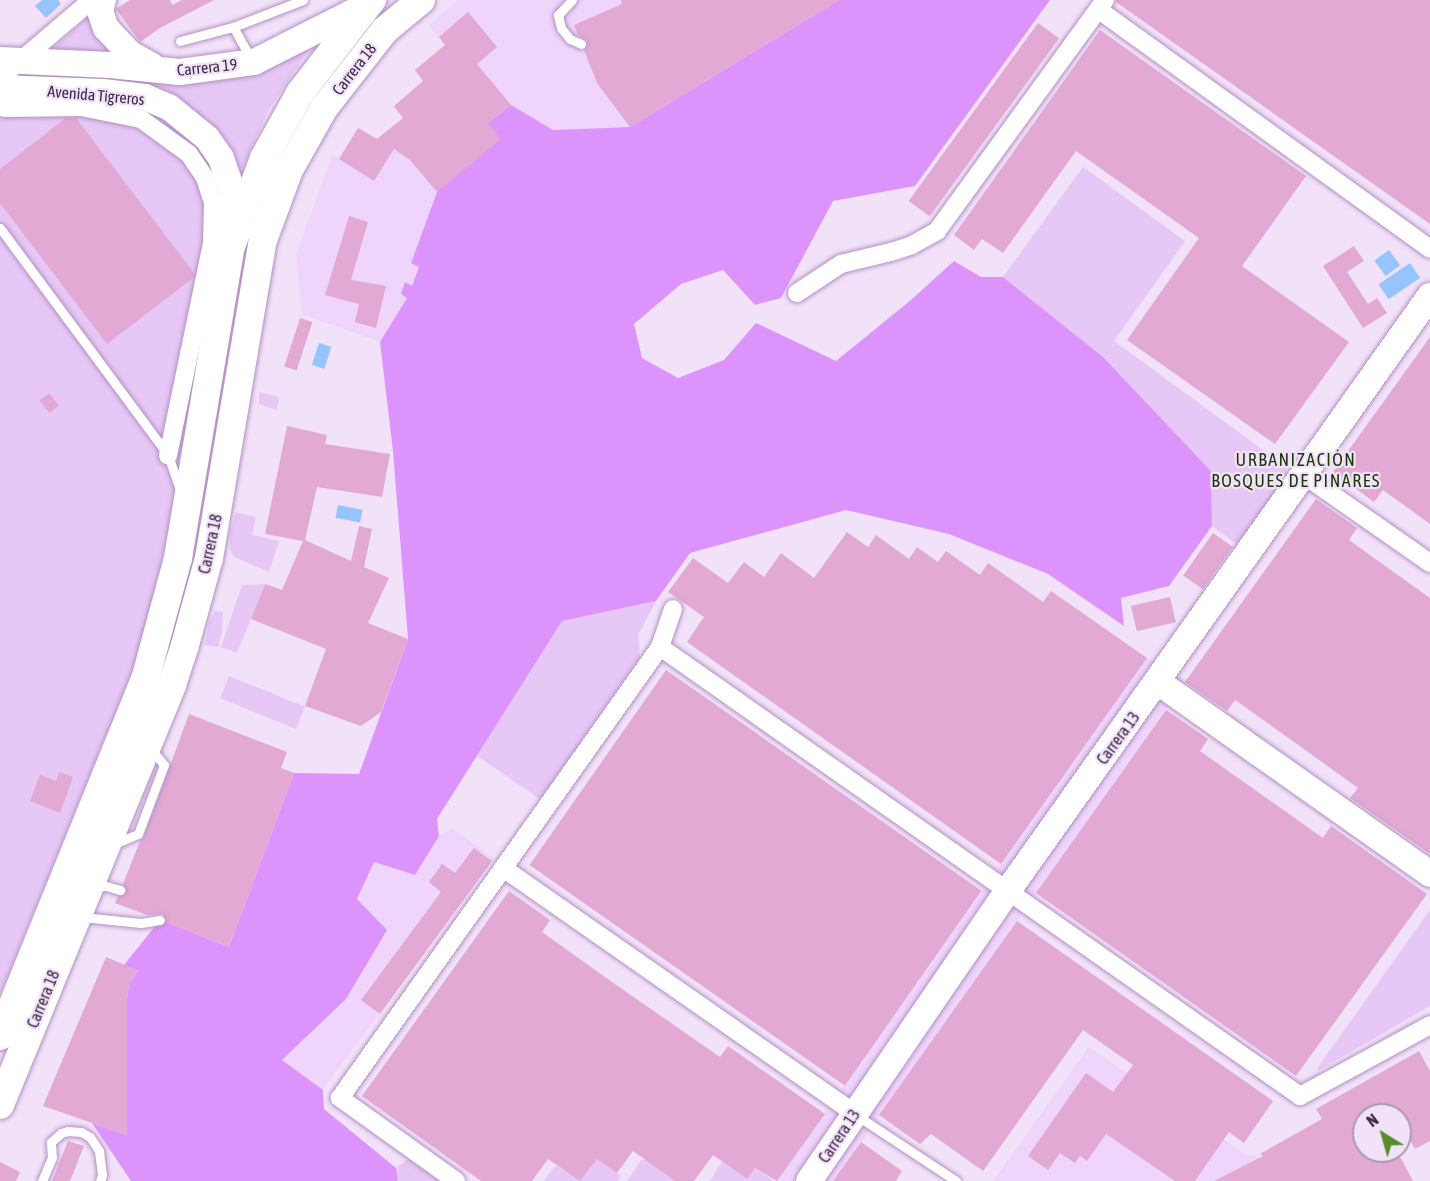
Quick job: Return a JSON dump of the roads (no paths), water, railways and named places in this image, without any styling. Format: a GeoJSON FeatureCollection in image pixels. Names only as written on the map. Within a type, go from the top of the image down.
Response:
{"type":"FeatureCollection","features":[{"type":"Feature","properties":{"kind":"main road","name":"Carrera 18"},"geometry":{"type":"LineString","coordinates":[[0,1105],[172,685],[208,558],[263,240],[289,170],[324,108],[384,30],[421,0]]}},
{"type":"Feature","properties":{"kind":"main road","name":"Carrera 18"},"geometry":{"type":"LineString","coordinates":[[0,1036],[146,676],[178,558],[185,504],[230,249],[264,158],[300,93],[369,3]]}},
{"type":"Feature","properties":{"kind":"street"},"geometry":{"type":"LineString","coordinates":[[92,0],[10,60],[2,85],[5,108],[81,107],[141,119],[189,154],[205,178],[213,203],[212,243],[168,455]]}},
{"type":"Feature","properties":{"kind":"street"},"geometry":{"type":"LineString","coordinates":[[103,0],[100,11],[106,28],[129,53],[158,69]]}},
{"type":"Feature","properties":{"kind":"street","name":"Carrera 19"},"geometry":{"type":"LineString","coordinates":[[10,60],[180,72],[254,62],[369,3]]}},
{"type":"Feature","properties":{"kind":"street"},"geometry":{"type":"LineString","coordinates":[[797,293],[841,264],[912,245],[937,231],[1102,5],[1430,249]]}},
{"type":"Feature","properties":{"kind":"street","name":"Avenida Tigreros"},"geometry":{"type":"LineString","coordinates":[[2,85],[145,97],[169,107],[192,123],[207,138],[221,158],[233,192],[230,249]]}},
{"type":"Feature","properties":{"kind":"street","name":"Carrera 13"},"geometry":{"type":"LineString","coordinates":[[809,1181],[1007,892],[1430,296]]}},
{"type":"Feature","properties":{"kind":"street"},"geometry":{"type":"LineString","coordinates":[[1304,475],[1430,563]]}},
{"type":"Feature","properties":{"kind":"street"},"geometry":{"type":"LineString","coordinates":[[456,1181],[340,1098],[660,647],[673,609]]}},
{"type":"Feature","properties":{"kind":"street"},"geometry":{"type":"LineString","coordinates":[[660,647],[1300,1096],[1430,1025]]}},
{"type":"Feature","properties":{"kind":"street"},"geometry":{"type":"LineString","coordinates":[[1158,682],[1430,874]]}},
{"type":"Feature","properties":{"kind":"street"},"geometry":{"type":"LineString","coordinates":[[503,868],[854,1113]]}},
{"type":"Feature","properties":{"kind":"lane"},"geometry":{"type":"LineString","coordinates":[[180,41],[233,27],[303,0]]}},
{"type":"Feature","properties":{"kind":"lane"},"geometry":{"type":"LineString","coordinates":[[572,0],[558,15],[561,28],[570,39],[581,44]]}},
{"type":"Feature","properties":{"kind":"lane"},"geometry":{"type":"LineString","coordinates":[[233,27],[254,62]]}},
{"type":"Feature","properties":{"kind":"lane"},"geometry":{"type":"LineString","coordinates":[[0,228],[168,455],[185,504]]}},
{"type":"Feature","properties":{"kind":"lane"},"geometry":{"type":"LineString","coordinates":[[88,888],[106,886],[120,890]]}},
{"type":"Feature","properties":{"kind":"lane"},"geometry":{"type":"LineString","coordinates":[[76,916],[141,922],[160,921]]}},
{"type":"Feature","properties":{"kind":"lane"},"geometry":{"type":"LineString","coordinates":[[854,1113],[956,1181]]}},
{"type":"Feature","properties":{"kind":"lane"},"geometry":{"type":"LineString","coordinates":[[42,1181],[52,1158],[51,1142],[61,1133],[69,1131],[81,1132],[90,1137],[99,1151],[102,1175],[100,1181]]}},
{"type":"Feature","properties":{"kind":"water"},"geometry":{"type":"Polygon","coordinates":[[[42,0],[58,0],[61,4],[46,18],[35,6],[42,0]]]}},
{"type":"Feature","properties":{"kind":"water"},"geometry":{"type":"Polygon","coordinates":[[[1389,250],[1400,265],[1386,276],[1374,261],[1389,250]]]}},
{"type":"Feature","properties":{"kind":"water"},"geometry":{"type":"Polygon","coordinates":[[[1410,263],[1420,278],[1389,299],[1378,284],[1410,263]]]}},
{"type":"Feature","properties":{"kind":"water"},"geometry":{"type":"Polygon","coordinates":[[[319,343],[331,347],[324,369],[312,365],[319,343]]]}},
{"type":"Feature","properties":{"kind":"water"},"geometry":{"type":"Polygon","coordinates":[[[338,505],[363,510],[360,523],[336,518],[338,505]]]}},
{"type":"Feature","properties":{"kind":"district","name":"URBANIZACIÓN BOSQUES DE PINARES"},"geometry":{"type":"Point","coordinates":[1296,471]}}]}
